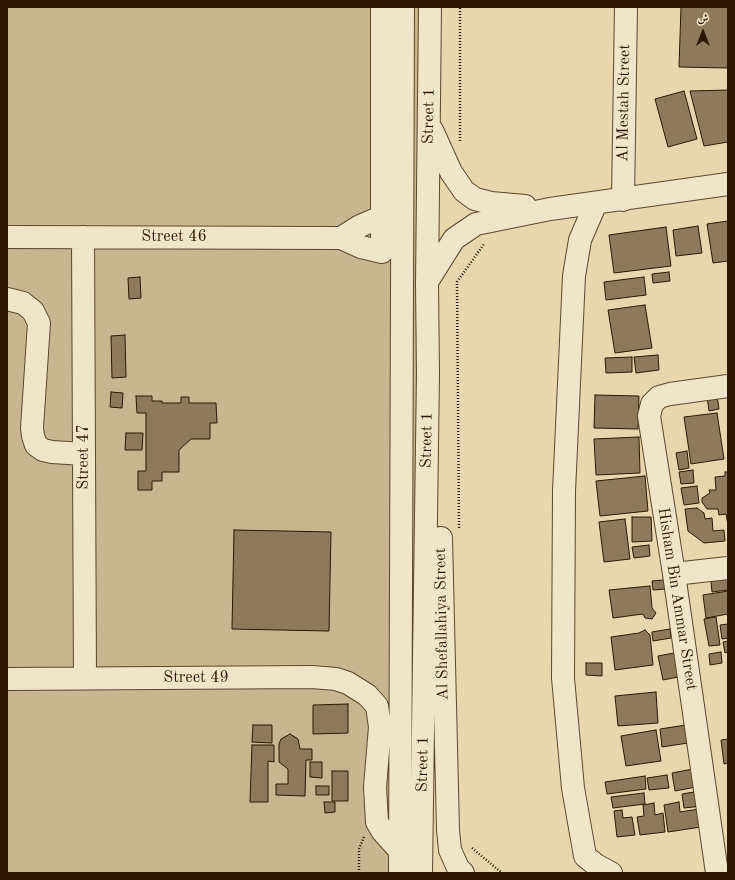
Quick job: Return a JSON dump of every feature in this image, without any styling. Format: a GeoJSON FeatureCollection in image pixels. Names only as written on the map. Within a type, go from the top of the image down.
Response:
{"type":"FeatureCollection","features":[{"type":"Feature","properties":{"kind":"street"},"geometry":{"type":"LineString","coordinates":[[341,238],[360,226],[381,217],[382,7]]}},
{"type":"Feature","properties":{"kind":"street","name":"Street 1"},"geometry":{"type":"LineString","coordinates":[[400,873],[403,7]]}},
{"type":"Feature","properties":{"kind":"street","name":"Street 1"},"geometry":{"type":"LineString","coordinates":[[421,873],[428,374],[427,283],[430,7]]}},
{"type":"Feature","properties":{"kind":"street","name":"Al Mestah Street"},"geometry":{"type":"LineString","coordinates":[[623,200],[626,7]]}},
{"type":"Feature","properties":{"kind":"street"},"geometry":{"type":"LineString","coordinates":[[429,123],[458,184],[475,199],[491,203],[550,209]]}},
{"type":"Feature","properties":{"kind":"street"},"geometry":{"type":"LineString","coordinates":[[427,283],[454,239],[476,224],[550,209],[623,200],[728,184]]}},
{"type":"Feature","properties":{"kind":"street"},"geometry":{"type":"LineString","coordinates":[[596,203],[580,240],[574,276],[564,491],[563,678],[573,788],[585,856],[596,865],[611,873]]}},
{"type":"Feature","properties":{"kind":"street","name":"Street 46"},"geometry":{"type":"LineString","coordinates":[[7,237],[341,238],[361,247],[382,252],[381,217]]}},
{"type":"Feature","properties":{"kind":"street","name":"Street 47"},"geometry":{"type":"LineString","coordinates":[[83,237],[85,678]]}},
{"type":"Feature","properties":{"kind":"street"},"geometry":{"type":"LineString","coordinates":[[7,300],[23,303],[33,311],[39,323],[32,428],[36,444],[43,450],[52,452],[84,454]]}},
{"type":"Feature","properties":{"kind":"street","name":"Al Shefallahiya Street"},"geometry":{"type":"LineString","coordinates":[[428,374],[435,392],[438,411],[443,700],[448,784],[448,830],[450,850],[463,873]]}},
{"type":"Feature","properties":{"kind":"street","name":"Hisham Bin Ammar Street"},"geometry":{"type":"LineString","coordinates":[[719,873],[649,416],[652,404],[659,397],[670,394],[728,386]]}},
{"type":"Feature","properties":{"kind":"street"},"geometry":{"type":"LineString","coordinates":[[674,574],[728,568]]}},
{"type":"Feature","properties":{"kind":"street","name":"Street 49"},"geometry":{"type":"LineString","coordinates":[[7,679],[324,678],[348,683],[367,695],[377,706],[380,727],[375,787],[377,822]]}},
{"type":"Feature","properties":{"kind":"street"},"geometry":{"type":"LineString","coordinates":[[377,822],[383,832],[401,852]]}},
{"type":"Feature","properties":{"kind":"street"},"geometry":{"type":"LineString","coordinates":[[719,873],[728,872]]}},
{"type":"Feature","properties":{"kind":"path"},"geometry":{"type":"LineString","coordinates":[[460,7],[460,145]]}},
{"type":"Feature","properties":{"kind":"path"},"geometry":{"type":"LineString","coordinates":[[459,529],[457,282],[489,236],[490,220]]}},
{"type":"Feature","properties":{"kind":"path"},"geometry":{"type":"LineString","coordinates":[[359,873],[361,842],[377,822]]}},
{"type":"Feature","properties":{"kind":"path"},"geometry":{"type":"LineString","coordinates":[[467,844],[502,873]]}},
{"type":"Feature","properties":{"kind":"shaded area"},"geometry":{"type":"Polygon","coordinates":[[[7,7],[419,7],[415,873],[7,873],[7,7]]]}},
{"type":"Feature","properties":{"kind":"building"},"geometry":{"type":"Polygon","coordinates":[[[681,7],[728,7],[728,68],[679,67],[681,7]]]}},
{"type":"Feature","properties":{"kind":"building"},"geometry":{"type":"Polygon","coordinates":[[[728,90],[728,142],[704,146],[690,91],[728,90]]]}},
{"type":"Feature","properties":{"kind":"building"},"geometry":{"type":"Polygon","coordinates":[[[684,91],[697,139],[668,147],[655,99],[684,91]]]}},
{"type":"Feature","properties":{"kind":"building"},"geometry":{"type":"Polygon","coordinates":[[[728,221],[728,261],[713,263],[707,224],[728,221]]]}},
{"type":"Feature","properties":{"kind":"building"},"geometry":{"type":"Polygon","coordinates":[[[698,226],[702,253],[676,256],[673,230],[698,226]]]}},
{"type":"Feature","properties":{"kind":"building"},"geometry":{"type":"Polygon","coordinates":[[[666,227],[671,266],[614,273],[609,235],[666,227]]]}},
{"type":"Feature","properties":{"kind":"building"},"geometry":{"type":"Polygon","coordinates":[[[669,272],[670,281],[653,283],[652,274],[669,272]]]}},
{"type":"Feature","properties":{"kind":"building"},"geometry":{"type":"Polygon","coordinates":[[[140,277],[141,298],[129,299],[128,278],[140,277]]]}},
{"type":"Feature","properties":{"kind":"building"},"geometry":{"type":"Polygon","coordinates":[[[644,277],[646,295],[606,300],[604,282],[644,277]]]}},
{"type":"Feature","properties":{"kind":"building"},"geometry":{"type":"Polygon","coordinates":[[[645,305],[652,348],[615,353],[608,310],[645,305]]]}},
{"type":"Feature","properties":{"kind":"building"},"geometry":{"type":"Polygon","coordinates":[[[125,335],[126,377],[112,378],[111,336],[125,335]]]}},
{"type":"Feature","properties":{"kind":"building"},"geometry":{"type":"Polygon","coordinates":[[[658,355],[659,370],[636,373],[634,357],[658,355]]]}},
{"type":"Feature","properties":{"kind":"building"},"geometry":{"type":"Polygon","coordinates":[[[632,357],[632,372],[606,373],[605,358],[632,357]]]}},
{"type":"Feature","properties":{"kind":"building"},"geometry":{"type":"Polygon","coordinates":[[[111,392],[123,393],[122,408],[110,407],[111,392]]]}},
{"type":"Feature","properties":{"kind":"building"},"geometry":{"type":"Polygon","coordinates":[[[595,395],[639,396],[638,429],[594,428],[595,395]]]}},
{"type":"Feature","properties":{"kind":"building"},"geometry":{"type":"Polygon","coordinates":[[[717,395],[719,409],[709,411],[707,396],[717,395]]]}},
{"type":"Feature","properties":{"kind":"building"},"geometry":{"type":"Polygon","coordinates":[[[136,396],[152,396],[152,401],[162,401],[162,403],[181,403],[181,397],[189,397],[189,403],[216,403],[217,423],[210,423],[210,439],[191,439],[179,450],[179,472],[162,472],[162,481],[152,481],[152,490],[138,490],[138,471],[146,471],[146,413],[137,413],[136,396]]]}},
{"type":"Feature","properties":{"kind":"building"},"geometry":{"type":"Polygon","coordinates":[[[717,413],[724,459],[691,464],[684,417],[717,413]]]}},
{"type":"Feature","properties":{"kind":"building"},"geometry":{"type":"Polygon","coordinates":[[[126,433],[143,433],[142,450],[125,450],[126,433]]]}},
{"type":"Feature","properties":{"kind":"building"},"geometry":{"type":"Polygon","coordinates":[[[639,437],[640,473],[596,475],[594,439],[639,437]]]}},
{"type":"Feature","properties":{"kind":"building"},"geometry":{"type":"Polygon","coordinates":[[[687,451],[689,468],[679,470],[676,453],[687,451]]]}},
{"type":"Feature","properties":{"kind":"building"},"geometry":{"type":"Polygon","coordinates":[[[693,470],[694,483],[681,484],[679,472],[693,470]]]}},
{"type":"Feature","properties":{"kind":"building"},"geometry":{"type":"Polygon","coordinates":[[[725,472],[728,472],[728,525],[726,514],[719,515],[718,509],[707,509],[702,502],[702,498],[710,493],[709,490],[716,490],[715,477],[725,476],[725,472]]]}},
{"type":"Feature","properties":{"kind":"building"},"geometry":{"type":"Polygon","coordinates":[[[645,476],[648,511],[600,516],[596,481],[645,476]]]}},
{"type":"Feature","properties":{"kind":"building"},"geometry":{"type":"Polygon","coordinates":[[[697,486],[699,503],[684,505],[681,488],[697,486]]]}},
{"type":"Feature","properties":{"kind":"building"},"geometry":{"type":"Polygon","coordinates":[[[697,508],[704,513],[705,519],[712,518],[713,531],[724,530],[725,541],[704,543],[688,531],[685,509],[697,508]]]}},
{"type":"Feature","properties":{"kind":"building"},"geometry":{"type":"Polygon","coordinates":[[[632,517],[651,517],[652,541],[632,542],[632,517]]]}},
{"type":"Feature","properties":{"kind":"building"},"geometry":{"type":"Polygon","coordinates":[[[625,519],[630,559],[604,562],[599,522],[625,519]]]}},
{"type":"Feature","properties":{"kind":"building"},"geometry":{"type":"Polygon","coordinates":[[[234,530],[331,532],[329,631],[232,629],[234,530]]]}},
{"type":"Feature","properties":{"kind":"building"},"geometry":{"type":"Polygon","coordinates":[[[649,545],[650,556],[634,558],[632,547],[649,545]]]}},
{"type":"Feature","properties":{"kind":"building"},"geometry":{"type":"Polygon","coordinates":[[[728,570],[728,590],[712,592],[710,572],[728,570]]]}},
{"type":"Feature","properties":{"kind":"building"},"geometry":{"type":"Polygon","coordinates":[[[664,580],[665,589],[653,590],[652,581],[664,580]]]}},
{"type":"Feature","properties":{"kind":"building"},"geometry":{"type":"Polygon","coordinates":[[[650,586],[652,608],[656,613],[652,619],[645,618],[643,614],[613,618],[609,590],[650,586]]]}},
{"type":"Feature","properties":{"kind":"building"},"geometry":{"type":"Polygon","coordinates":[[[728,591],[728,614],[706,618],[703,595],[728,591]]]}},
{"type":"Feature","properties":{"kind":"building"},"geometry":{"type":"Polygon","coordinates":[[[716,617],[720,645],[709,646],[704,619],[716,617]]]}},
{"type":"Feature","properties":{"kind":"building"},"geometry":{"type":"Polygon","coordinates":[[[728,624],[728,638],[722,639],[720,625],[728,624]]]}},
{"type":"Feature","properties":{"kind":"building"},"geometry":{"type":"Polygon","coordinates":[[[670,629],[671,638],[653,641],[652,632],[670,629]]]}},
{"type":"Feature","properties":{"kind":"building"},"geometry":{"type":"Polygon","coordinates":[[[645,630],[650,635],[653,665],[615,670],[611,637],[639,633],[645,630]]]}},
{"type":"Feature","properties":{"kind":"building"},"geometry":{"type":"Polygon","coordinates":[[[728,641],[728,652],[725,653],[723,642],[728,641]]]}},
{"type":"Feature","properties":{"kind":"building"},"geometry":{"type":"Polygon","coordinates":[[[721,652],[722,663],[710,665],[709,654],[721,652]]]}},
{"type":"Feature","properties":{"kind":"building"},"geometry":{"type":"Polygon","coordinates":[[[674,653],[678,677],[663,680],[658,656],[674,653]]]}},
{"type":"Feature","properties":{"kind":"building"},"geometry":{"type":"Polygon","coordinates":[[[586,663],[602,663],[602,676],[586,675],[586,663]]]}},
{"type":"Feature","properties":{"kind":"building"},"geometry":{"type":"Polygon","coordinates":[[[656,692],[658,723],[618,726],[615,696],[656,692]]]}},
{"type":"Feature","properties":{"kind":"building"},"geometry":{"type":"Polygon","coordinates":[[[348,704],[348,733],[313,734],[313,705],[348,704]]]}},
{"type":"Feature","properties":{"kind":"building"},"geometry":{"type":"Polygon","coordinates":[[[253,725],[272,725],[272,743],[252,742],[253,725]]]}},
{"type":"Feature","properties":{"kind":"building"},"geometry":{"type":"Polygon","coordinates":[[[686,725],[688,743],[662,747],[660,729],[686,725]]]}},
{"type":"Feature","properties":{"kind":"building"},"geometry":{"type":"Polygon","coordinates":[[[656,730],[661,761],[626,766],[621,736],[656,730]]]}},
{"type":"Feature","properties":{"kind":"building"},"geometry":{"type":"Polygon","coordinates":[[[290,734],[298,739],[300,749],[312,749],[312,760],[306,760],[305,796],[276,795],[276,784],[288,784],[288,769],[279,762],[279,744],[281,739],[290,734]]]}},
{"type":"Feature","properties":{"kind":"building"},"geometry":{"type":"Polygon","coordinates":[[[728,739],[728,763],[724,764],[721,740],[728,739]]]}},
{"type":"Feature","properties":{"kind":"building"},"geometry":{"type":"Polygon","coordinates":[[[252,745],[274,745],[274,762],[268,761],[268,802],[250,802],[252,745]]]}},
{"type":"Feature","properties":{"kind":"building"},"geometry":{"type":"Polygon","coordinates":[[[310,762],[322,762],[322,778],[310,777],[310,762]]]}},
{"type":"Feature","properties":{"kind":"building"},"geometry":{"type":"Polygon","coordinates":[[[693,769],[696,787],[675,791],[672,773],[693,769]]]}},
{"type":"Feature","properties":{"kind":"building"},"geometry":{"type":"Polygon","coordinates":[[[332,771],[348,771],[348,801],[332,801],[332,771]]]}},
{"type":"Feature","properties":{"kind":"building"},"geometry":{"type":"Polygon","coordinates":[[[667,775],[669,788],[649,790],[647,778],[667,775]]]}},
{"type":"Feature","properties":{"kind":"building"},"geometry":{"type":"Polygon","coordinates":[[[645,776],[646,789],[607,794],[605,782],[645,776]]]}},
{"type":"Feature","properties":{"kind":"building"},"geometry":{"type":"Polygon","coordinates":[[[316,786],[329,786],[329,795],[316,795],[316,786]]]}},
{"type":"Feature","properties":{"kind":"building"},"geometry":{"type":"Polygon","coordinates":[[[700,791],[702,806],[684,808],[682,794],[700,791]]]}},
{"type":"Feature","properties":{"kind":"building"},"geometry":{"type":"Polygon","coordinates":[[[644,793],[645,804],[613,808],[611,797],[644,793]]]}},
{"type":"Feature","properties":{"kind":"building"},"geometry":{"type":"Polygon","coordinates":[[[324,802],[335,802],[335,812],[325,813],[324,802]]]}},
{"type":"Feature","properties":{"kind":"building"},"geometry":{"type":"Polygon","coordinates":[[[679,802],[680,812],[699,809],[701,827],[668,832],[664,805],[679,802]]]}},
{"type":"Feature","properties":{"kind":"building"},"geometry":{"type":"Polygon","coordinates":[[[654,803],[655,815],[663,813],[665,832],[640,835],[637,817],[644,816],[643,805],[654,803]]]}},
{"type":"Feature","properties":{"kind":"building"},"geometry":{"type":"Polygon","coordinates":[[[622,810],[623,818],[632,817],[635,835],[617,837],[614,811],[622,810]]]}}]}
